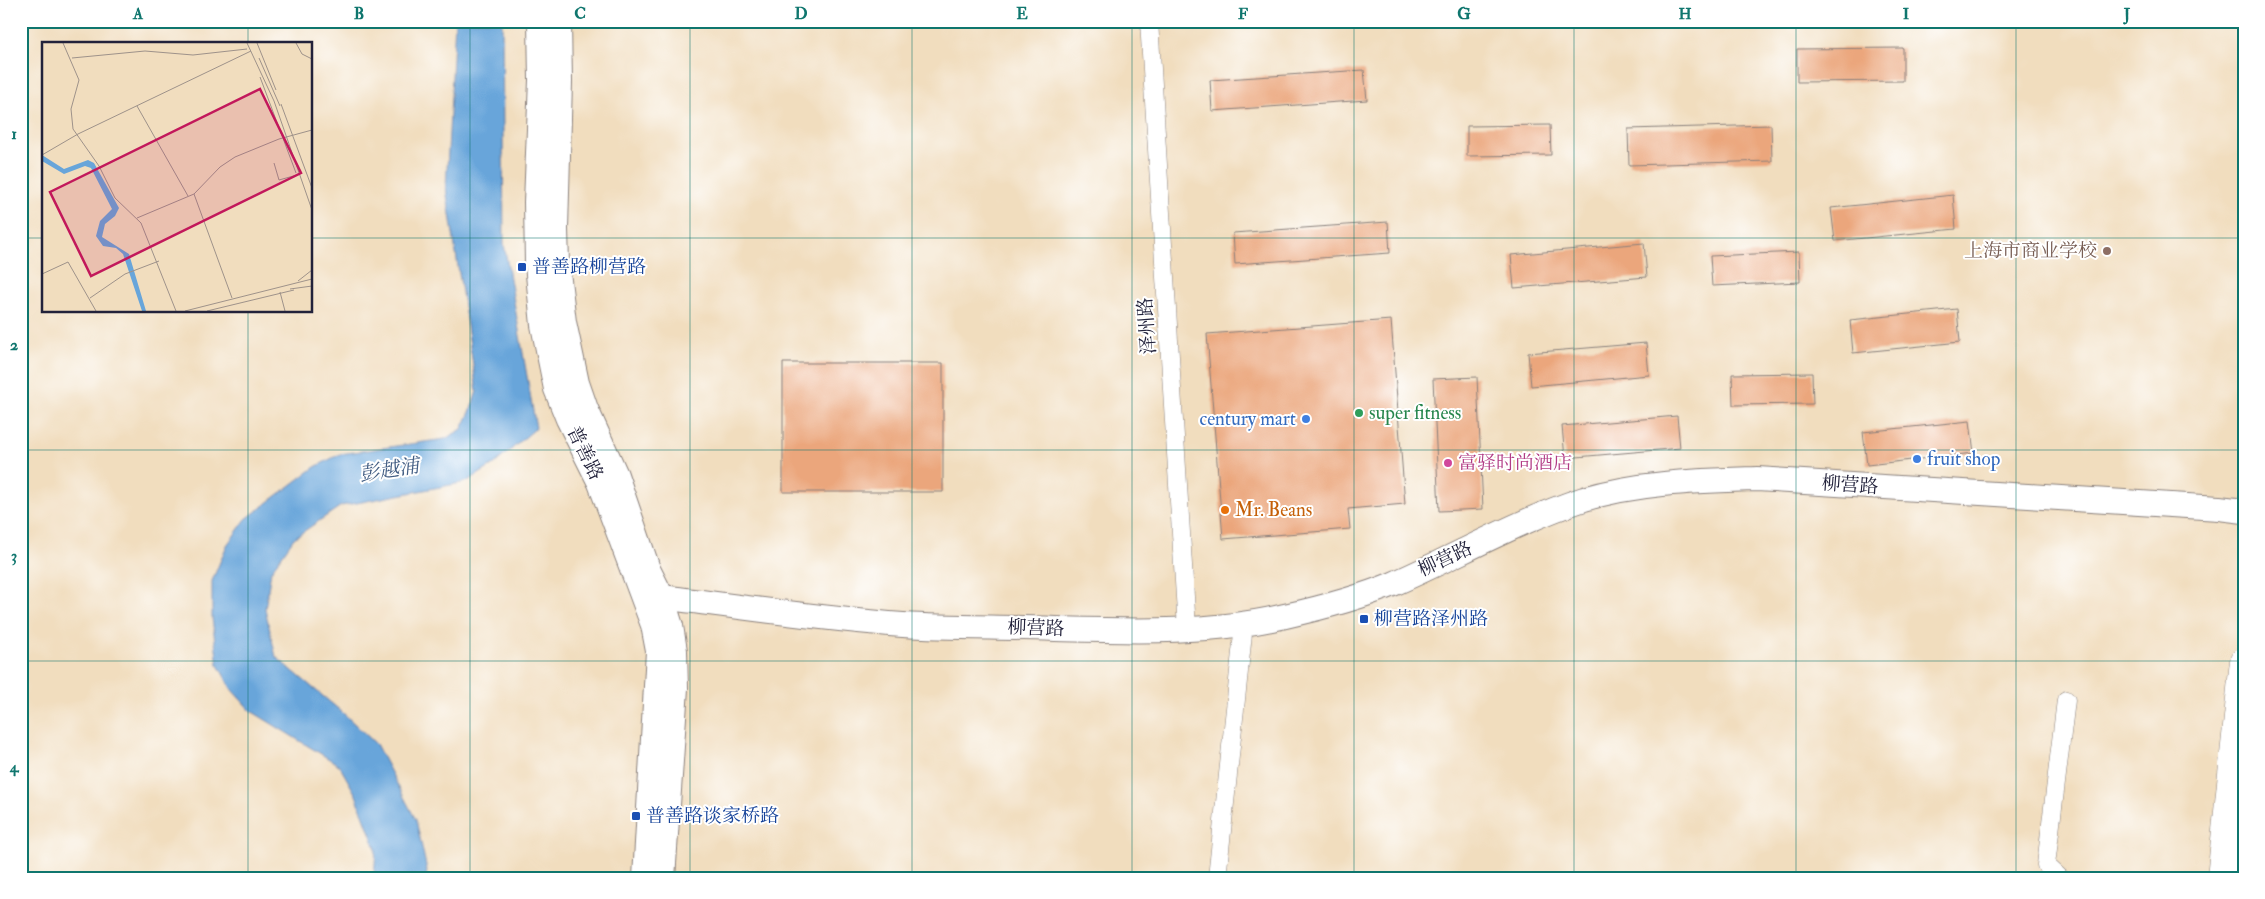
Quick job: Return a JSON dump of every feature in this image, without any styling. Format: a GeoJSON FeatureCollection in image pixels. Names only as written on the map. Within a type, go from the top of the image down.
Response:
{"type":"FeatureCollection","features":[{"type":"Feature","properties":{"kind":"main road","name":"普善路"},"geometry":{"type":"LineString","coordinates":[[540,21],[542,80],[536,202],[537,264],[543,325],[556,389],[568,419],[600,483],[632,572],[652,597],[671,626],[675,651],[676,688],[663,878]]}},
{"type":"Feature","properties":{"kind":"main road","name":"普善路"},"geometry":{"type":"LineString","coordinates":[[559,21],[560,82],[556,264],[564,322],[577,383],[586,409],[616,475],[648,569],[653,624],[658,651],[645,878]]}},
{"type":"Feature","properties":{"kind":"main road","name":"柳营路"},"geometry":{"type":"LineString","coordinates":[[652,597],[834,619],[905,625],[1104,630],[1187,629],[1244,624],[1284,617],[1357,596],[1392,584],[1536,517],[1586,499],[1639,486],[1697,481],[1757,479],[2244,511]]}},
{"type":"Feature","properties":{"kind":"main road"},"geometry":{"type":"LineString","coordinates":[[2221,878],[2244,661]]}},
{"type":"Feature","properties":{"kind":"main road"},"geometry":{"type":"LineString","coordinates":[[2238,878],[2244,828]]}},
{"type":"Feature","properties":{"kind":"main road"},"geometry":{"type":"LineString","coordinates":[[2238,878],[2244,852]]}},
{"type":"Feature","properties":{"kind":"street","name":"泽州路"},"geometry":{"type":"LineString","coordinates":[[1149,21],[1187,629]]}},
{"type":"Feature","properties":{"kind":"street"},"geometry":{"type":"LineString","coordinates":[[1217,878],[1244,624]]}},
{"type":"Feature","properties":{"kind":"street"},"geometry":{"type":"LineString","coordinates":[[2060,878],[2046,864],[2066,700]]}},
{"type":"Feature","properties":{"kind":"water","name":"彭越浦"},"geometry":{"type":"Polygon","coordinates":[[[455,21],[502,21],[504,244],[536,428],[492,466],[466,482],[341,506],[294,538],[271,571],[265,609],[276,657],[342,712],[376,744],[416,820],[427,870],[426,878],[374,878],[376,849],[356,795],[339,765],[251,711],[232,690],[218,665],[212,618],[212,581],[227,545],[246,519],[315,467],[340,454],[445,439],[462,429],[470,412],[477,391],[446,188],[455,21]]]}},
{"type":"Feature","properties":{"kind":"building"},"geometry":{"type":"Polygon","coordinates":[[[1903,48],[1903,81],[1797,82],[1797,49],[1903,48]]]}},
{"type":"Feature","properties":{"kind":"building"},"geometry":{"type":"Polygon","coordinates":[[[1364,70],[1367,100],[1212,111],[1210,80],[1364,70]]]}},
{"type":"Feature","properties":{"kind":"building"},"geometry":{"type":"Polygon","coordinates":[[[1550,125],[1551,155],[1467,156],[1467,126],[1550,125]]]}},
{"type":"Feature","properties":{"kind":"building"},"geometry":{"type":"Polygon","coordinates":[[[1771,125],[1772,161],[1629,165],[1628,129],[1771,125]]]}},
{"type":"Feature","properties":{"kind":"building"},"geometry":{"type":"Polygon","coordinates":[[[1953,195],[1956,229],[1835,241],[1831,208],[1953,195]]]}},
{"type":"Feature","properties":{"kind":"building"},"geometry":{"type":"Polygon","coordinates":[[[1388,222],[1390,253],[1235,264],[1233,233],[1388,222]]]}},
{"type":"Feature","properties":{"kind":"building"},"geometry":{"type":"Polygon","coordinates":[[[1644,243],[1647,277],[1514,288],[1511,255],[1644,243]]]}},
{"type":"Feature","properties":{"kind":"building"},"geometry":{"type":"Polygon","coordinates":[[[1799,252],[1800,282],[1712,286],[1710,256],[1799,252]]]}},
{"type":"Feature","properties":{"kind":"building"},"geometry":{"type":"Polygon","coordinates":[[[1957,309],[1960,342],[1853,353],[1850,320],[1957,309]]]}},
{"type":"Feature","properties":{"kind":"building","name":"century mart"},"geometry":{"type":"Polygon","coordinates":[[[1391,320],[1405,504],[1348,509],[1350,529],[1223,539],[1207,334],[1391,320]]]}},
{"type":"Feature","properties":{"kind":"building"},"geometry":{"type":"Polygon","coordinates":[[[1646,343],[1649,375],[1531,386],[1528,353],[1646,343]]]}},
{"type":"Feature","properties":{"kind":"building"},"geometry":{"type":"Polygon","coordinates":[[[783,363],[943,363],[943,492],[783,492],[783,363]]]}},
{"type":"Feature","properties":{"kind":"building"},"geometry":{"type":"Polygon","coordinates":[[[1812,373],[1813,404],[1733,405],[1732,374],[1812,373]]]}},
{"type":"Feature","properties":{"kind":"building"},"geometry":{"type":"Polygon","coordinates":[[[1477,377],[1483,509],[1439,511],[1433,379],[1477,377]]]}},
{"type":"Feature","properties":{"kind":"building"},"geometry":{"type":"Polygon","coordinates":[[[1677,416],[1680,448],[1565,458],[1562,426],[1677,416]]]}},
{"type":"Feature","properties":{"kind":"building"},"geometry":{"type":"Polygon","coordinates":[[[1970,421],[1974,453],[1867,465],[1863,432],[1970,421]]]}},
{"type":"Feature","properties":{"kind":"place","name":"上海市商业学校"},"geometry":{"type":"Point","coordinates":[2107,251]}},
{"type":"Feature","properties":{"kind":"place","name":"普善路柳营路"},"geometry":{"type":"Point","coordinates":[522,267]}},
{"type":"Feature","properties":{"kind":"place","name":"super fitness"},"geometry":{"type":"Point","coordinates":[1359,413]}},
{"type":"Feature","properties":{"kind":"place","name":"century mart"},"geometry":{"type":"Point","coordinates":[1306,419]}},
{"type":"Feature","properties":{"kind":"place","name":"fruit shop"},"geometry":{"type":"Point","coordinates":[1917,459]}},
{"type":"Feature","properties":{"kind":"place","name":"富驿时尚酒店"},"geometry":{"type":"Point","coordinates":[1448,463]}},
{"type":"Feature","properties":{"kind":"place","name":"Mr. Beans"},"geometry":{"type":"Point","coordinates":[1225,510]}},
{"type":"Feature","properties":{"kind":"place","name":"柳营路泽州路"},"geometry":{"type":"Point","coordinates":[1364,619]}},
{"type":"Feature","properties":{"kind":"place","name":"普善路谈家桥路"},"geometry":{"type":"Point","coordinates":[636,816]}}]}
